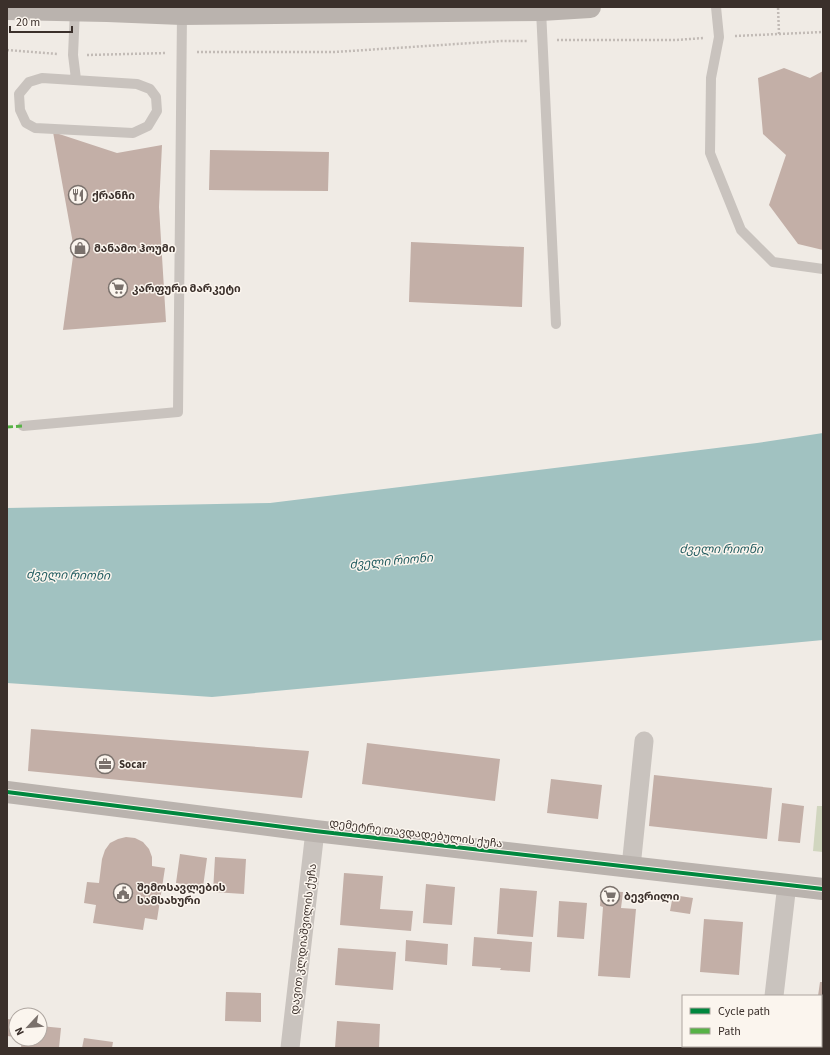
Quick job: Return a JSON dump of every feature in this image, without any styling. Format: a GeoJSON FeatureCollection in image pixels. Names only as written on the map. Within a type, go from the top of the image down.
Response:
{"type":"FeatureCollection","features":[{"type":"Feature","properties":{"kind":"street"},"geometry":{"type":"LineString","coordinates":[[8,9],[182,14],[541,10],[590,7]]}},
{"type":"Feature","properties":{"kind":"street"},"geometry":{"type":"LineString","coordinates":[[631,867],[644,741]]}},
{"type":"Feature","properties":{"kind":"street","name":"დემეტრე თავდადებულის ქუჩა"},"geometry":{"type":"LineString","coordinates":[[7,792],[315,831],[823,889]]}},
{"type":"Feature","properties":{"kind":"street","name":"დავით კლდიაშვილის ქუჩა"},"geometry":{"type":"LineString","coordinates":[[290,1048],[315,831]]}},
{"type":"Feature","properties":{"kind":"street"},"geometry":{"type":"LineString","coordinates":[[774,995],[787,884]]}},
{"type":"Feature","properties":{"kind":"lane"},"geometry":{"type":"LineString","coordinates":[[716,7],[719,37],[711,78],[710,153],[741,230],[773,262],[823,269]]}},
{"type":"Feature","properties":{"kind":"lane"},"geometry":{"type":"LineString","coordinates":[[75,10],[73,55],[76,79]]}},
{"type":"Feature","properties":{"kind":"lane"},"geometry":{"type":"LineString","coordinates":[[541,10],[556,324]]}},
{"type":"Feature","properties":{"kind":"lane"},"geometry":{"type":"LineString","coordinates":[[23,426],[178,412],[182,14]]}},
{"type":"Feature","properties":{"kind":"lane"},"geometry":{"type":"LineString","coordinates":[[42,78],[76,79],[137,84],[150,88],[156,97],[156,115],[148,126],[134,133],[36,128],[26,123],[20,110],[20,94],[29,82],[42,78]]}},
{"type":"Feature","properties":{"kind":"path"},"geometry":{"type":"LineString","coordinates":[[778,7],[779,34]]}},
{"type":"Feature","properties":{"kind":"path"},"geometry":{"type":"LineString","coordinates":[[7,50],[73,55],[181,52],[334,52],[502,41],[676,40],[823,32]]}},
{"type":"Feature","properties":{"kind":"green space"},"geometry":{"type":"Polygon","coordinates":[[[817,806],[823,806],[823,852],[813,851],[817,806]]]}},
{"type":"Feature","properties":{"kind":"water","name":"ძველი რიონი"},"geometry":{"type":"Polygon","coordinates":[[[823,433],[823,640],[212,697],[7,683],[7,508],[270,503],[757,443],[823,433]]]}},
{"type":"Feature","properties":{"kind":"building"},"geometry":{"type":"Polygon","coordinates":[[[784,68],[810,78],[823,71],[823,250],[798,244],[769,205],[786,155],[763,134],[758,78],[784,68]]]}},
{"type":"Feature","properties":{"kind":"building"},"geometry":{"type":"Polygon","coordinates":[[[53,132],[117,153],[162,145],[159,207],[166,322],[63,330],[74,249],[53,132]]]}},
{"type":"Feature","properties":{"kind":"building"},"geometry":{"type":"Polygon","coordinates":[[[210,150],[329,152],[328,191],[209,190],[210,150]]]}},
{"type":"Feature","properties":{"kind":"building"},"geometry":{"type":"Polygon","coordinates":[[[411,242],[524,247],[522,307],[409,302],[411,242]]]}},
{"type":"Feature","properties":{"kind":"building"},"geometry":{"type":"Polygon","coordinates":[[[31,729],[309,751],[302,798],[28,771],[31,729]]]}},
{"type":"Feature","properties":{"kind":"building"},"geometry":{"type":"Polygon","coordinates":[[[367,743],[500,759],[495,801],[362,784],[367,743]]]}},
{"type":"Feature","properties":{"kind":"building"},"geometry":{"type":"Polygon","coordinates":[[[654,775],[772,788],[767,839],[649,826],[654,775]]]}},
{"type":"Feature","properties":{"kind":"building"},"geometry":{"type":"Polygon","coordinates":[[[551,779],[602,785],[598,819],[547,813],[551,779]]]}},
{"type":"Feature","properties":{"kind":"building"},"geometry":{"type":"Polygon","coordinates":[[[782,803],[804,806],[800,843],[778,841],[782,803]]]}},
{"type":"Feature","properties":{"kind":"building","name":"შემოსავლების სამსახური"},"geometry":{"type":"Polygon","coordinates":[[[126,837],[135,838],[143,842],[149,849],[152,857],[152,866],[165,868],[157,920],[145,918],[143,930],[93,923],[96,905],[84,903],[87,882],[99,883],[102,859],[105,850],[110,843],[126,837]]]}},
{"type":"Feature","properties":{"kind":"building"},"geometry":{"type":"Polygon","coordinates":[[[180,854],[207,858],[203,887],[176,883],[180,854]]]}},
{"type":"Feature","properties":{"kind":"building"},"geometry":{"type":"Polygon","coordinates":[[[215,857],[246,859],[244,894],[213,892],[215,857]]]}},
{"type":"Feature","properties":{"kind":"building"},"geometry":{"type":"Polygon","coordinates":[[[344,873],[383,876],[380,909],[413,911],[411,931],[340,925],[344,873]]]}},
{"type":"Feature","properties":{"kind":"building"},"geometry":{"type":"Polygon","coordinates":[[[426,884],[455,887],[452,925],[423,923],[426,884]]]}},
{"type":"Feature","properties":{"kind":"building"},"geometry":{"type":"Polygon","coordinates":[[[500,888],[537,891],[533,937],[497,934],[500,888]]]}},
{"type":"Feature","properties":{"kind":"building"},"geometry":{"type":"Polygon","coordinates":[[[601,891],[623,892],[621,908],[636,909],[630,978],[598,976],[603,907],[600,906],[601,891]]]}},
{"type":"Feature","properties":{"kind":"building"},"geometry":{"type":"Polygon","coordinates":[[[673,895],[693,898],[690,914],[670,911],[673,895]]]}},
{"type":"Feature","properties":{"kind":"building"},"geometry":{"type":"Polygon","coordinates":[[[559,901],[587,903],[584,939],[557,937],[559,901]]]}},
{"type":"Feature","properties":{"kind":"building"},"geometry":{"type":"Polygon","coordinates":[[[704,919],[743,922],[739,975],[700,972],[704,919]]]}},
{"type":"Feature","properties":{"kind":"building"},"geometry":{"type":"Polygon","coordinates":[[[474,937],[532,942],[530,972],[472,966],[474,937]]]}},
{"type":"Feature","properties":{"kind":"building"},"geometry":{"type":"Polygon","coordinates":[[[406,940],[448,944],[447,965],[405,961],[406,940]]]}},
{"type":"Feature","properties":{"kind":"building"},"geometry":{"type":"Polygon","coordinates":[[[338,948],[396,952],[393,990],[335,985],[338,948]]]}},
{"type":"Feature","properties":{"kind":"building"},"geometry":{"type":"Polygon","coordinates":[[[820,982],[823,982],[823,1013],[822,995],[818,995],[820,982]]]}},
{"type":"Feature","properties":{"kind":"building"},"geometry":{"type":"Polygon","coordinates":[[[226,992],[261,993],[261,1022],[225,1021],[226,992]]]}},
{"type":"Feature","properties":{"kind":"building"},"geometry":{"type":"Polygon","coordinates":[[[823,1018],[823,1048],[808,1048],[822,1047],[823,1018]]]}},
{"type":"Feature","properties":{"kind":"building"},"geometry":{"type":"Polygon","coordinates":[[[7,1019],[8,1036],[7,1036],[7,1019]]]}},
{"type":"Feature","properties":{"kind":"building"},"geometry":{"type":"Polygon","coordinates":[[[337,1021],[380,1024],[379,1048],[335,1048],[337,1021]]]}},
{"type":"Feature","properties":{"kind":"building"},"geometry":{"type":"Polygon","coordinates":[[[48,1027],[61,1028],[59,1048],[21,1048],[48,1047],[48,1027]]]}},
{"type":"Feature","properties":{"kind":"building"},"geometry":{"type":"Polygon","coordinates":[[[84,1038],[113,1042],[112,1048],[82,1048],[84,1038]]]}},
{"type":"Feature","properties":{"kind":"marked path"},"geometry":{"type":"LineString","coordinates":[[7,427],[23,426]]}},
{"type":"Feature","properties":{"kind":"cycle path"},"geometry":{"type":"LineString","coordinates":[[7,792],[315,831],[823,889]]}},
{"type":"Feature","properties":{"kind":"place","name":"ქრანჩი"},"geometry":{"type":"Point","coordinates":[78,195]}},
{"type":"Feature","properties":{"kind":"place","name":"მანამო ჰოუმი"},"geometry":{"type":"Point","coordinates":[80,248]}},
{"type":"Feature","properties":{"kind":"place","name":"კარფური მარკეტი"},"geometry":{"type":"Point","coordinates":[118,288]}},
{"type":"Feature","properties":{"kind":"place","name":"Socar"},"geometry":{"type":"Point","coordinates":[105,764]}},
{"type":"Feature","properties":{"kind":"place","name":"შემოსავლების სამსახური"},"geometry":{"type":"Point","coordinates":[123,893]}},
{"type":"Feature","properties":{"kind":"place","name":"ბევრილი"},"geometry":{"type":"Point","coordinates":[610,896]}}]}
